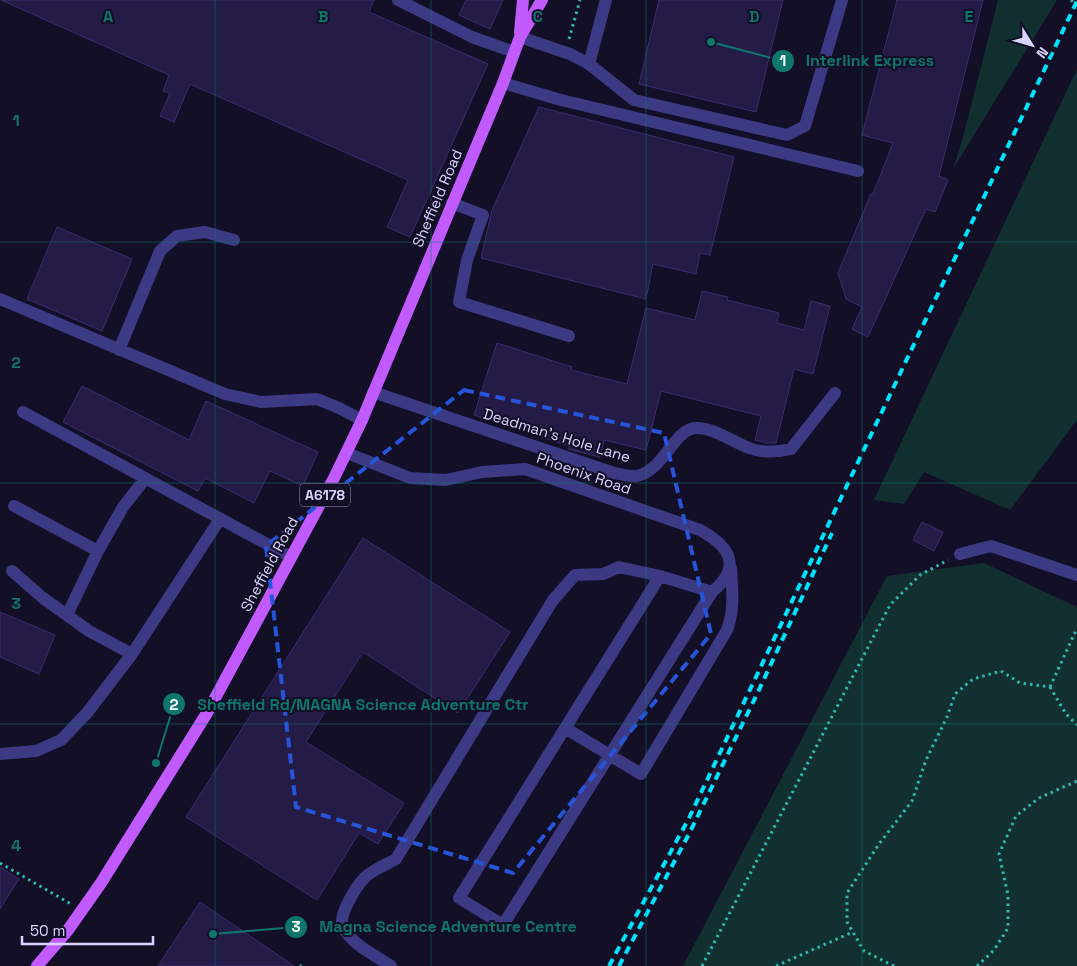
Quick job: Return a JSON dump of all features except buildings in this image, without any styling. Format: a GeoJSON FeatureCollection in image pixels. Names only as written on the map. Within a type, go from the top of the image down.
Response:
{"type":"FeatureCollection","features":[{"type":"Feature","properties":{"kind":"main road","name":"Sheffield Road"},"geometry":{"type":"LineString","coordinates":[[520,37],[523,0]]}},
{"type":"Feature","properties":{"kind":"main road","name":"Sheffield Road"},"geometry":{"type":"LineString","coordinates":[[38,966],[207,714],[347,453],[503,83],[520,37],[542,0]]}},
{"type":"Feature","properties":{"kind":"lane"},"geometry":{"type":"LineString","coordinates":[[398,0],[472,37],[514,52]]}},
{"type":"Feature","properties":{"kind":"lane"},"geometry":{"type":"LineString","coordinates":[[589,64],[606,0]]}},
{"type":"Feature","properties":{"kind":"lane"},"geometry":{"type":"LineString","coordinates":[[520,37],[565,52],[589,64],[634,100],[787,135],[805,126],[842,0]]}},
{"type":"Feature","properties":{"kind":"lane"},"geometry":{"type":"LineString","coordinates":[[503,83],[561,100],[858,171]]}},
{"type":"Feature","properties":{"kind":"lane"},"geometry":{"type":"LineString","coordinates":[[452,203],[483,216],[466,260],[459,302],[569,336]]}},
{"type":"Feature","properties":{"kind":"lane"},"geometry":{"type":"LineString","coordinates":[[119,350],[160,251],[177,236],[205,232],[234,240]]}},
{"type":"Feature","properties":{"kind":"lane"},"geometry":{"type":"LineString","coordinates":[[0,299],[225,394],[261,402],[317,399],[362,420]]}},
{"type":"Feature","properties":{"kind":"lane","name":"Deadman's Hole Lane"},"geometry":{"type":"LineString","coordinates":[[373,392],[614,473],[636,476],[652,469],[681,435],[695,428],[710,431],[752,449],[778,452],[791,449],[835,393]]}},
{"type":"Feature","properties":{"kind":"lane"},"geometry":{"type":"LineString","coordinates":[[23,412],[291,557]]}},
{"type":"Feature","properties":{"kind":"lane","name":"Phoenix Road"},"geometry":{"type":"LineString","coordinates":[[347,453],[410,478],[446,480],[482,472],[525,469],[700,530],[720,542],[727,550],[730,561]]}},
{"type":"Feature","properties":{"kind":"lane"},"geometry":{"type":"LineString","coordinates":[[67,615],[123,507],[145,479]]}},
{"type":"Feature","properties":{"kind":"lane"},"geometry":{"type":"LineString","coordinates":[[14,506],[98,552]]}},
{"type":"Feature","properties":{"kind":"lane"},"geometry":{"type":"LineString","coordinates":[[0,754],[36,751],[60,740],[88,712],[132,654],[220,519]]}},
{"type":"Feature","properties":{"kind":"lane"},"geometry":{"type":"LineString","coordinates":[[960,554],[991,546],[1077,575]]}},
{"type":"Feature","properties":{"kind":"lane"},"geometry":{"type":"LineString","coordinates":[[660,576],[460,898],[503,925],[712,592],[728,574],[730,561]]}},
{"type":"Feature","properties":{"kind":"lane"},"geometry":{"type":"LineString","coordinates":[[566,728],[641,774],[727,630],[731,620],[733,601],[730,561]]}},
{"type":"Feature","properties":{"kind":"lane"},"geometry":{"type":"LineString","coordinates":[[390,966],[355,942],[342,927],[341,919],[347,906],[356,889],[368,875],[396,859],[554,600],[575,575],[603,574],[619,567],[660,576],[712,592]]}},
{"type":"Feature","properties":{"kind":"lane"},"geometry":{"type":"LineString","coordinates":[[12,571],[67,615],[132,654]]}},
{"type":"Feature","properties":{"kind":"path"},"geometry":{"type":"LineString","coordinates":[[565,52],[580,0]]}},
{"type":"Feature","properties":{"kind":"path"},"geometry":{"type":"LineString","coordinates":[[1071,0],[1077,6]]}},
{"type":"Feature","properties":{"kind":"path"},"geometry":{"type":"LineString","coordinates":[[702,966],[890,605],[920,575],[960,554]]}},
{"type":"Feature","properties":{"kind":"path"},"geometry":{"type":"LineString","coordinates":[[1050,687],[1077,628]]}},
{"type":"Feature","properties":{"kind":"path"},"geometry":{"type":"LineString","coordinates":[[894,966],[864,951],[847,922],[847,893],[879,844],[912,801],[926,760],[947,717],[955,694],[973,679],[1001,671],[1020,683],[1050,687]]}},
{"type":"Feature","properties":{"kind":"path"},"geometry":{"type":"LineString","coordinates":[[1050,687],[1066,714],[1077,725]]}},
{"type":"Feature","properties":{"kind":"path"},"geometry":{"type":"LineString","coordinates":[[977,966],[994,950],[1008,928],[1008,895],[999,854],[1016,816],[1039,798],[1077,781]]}},
{"type":"Feature","properties":{"kind":"path"},"geometry":{"type":"LineString","coordinates":[[0,863],[77,908]]}},
{"type":"Feature","properties":{"kind":"path"},"geometry":{"type":"LineString","coordinates":[[77,896],[77,908]]}},
{"type":"Feature","properties":{"kind":"path"},"geometry":{"type":"LineString","coordinates":[[66,912],[77,908]]}},
{"type":"Feature","properties":{"kind":"path"},"geometry":{"type":"LineString","coordinates":[[776,966],[853,932]]}},
{"type":"Feature","properties":{"kind":"highlighted area"},"geometry":{"type":"Polygon","coordinates":[[[464,390],[664,433],[711,634],[513,873],[296,807],[266,546],[464,390]]]}},
{"type":"Feature","properties":{"kind":"green space"},"geometry":{"type":"Polygon","coordinates":[[[998,0],[1057,0],[953,169],[962,141],[998,0]]]}},
{"type":"Feature","properties":{"kind":"green space"},"geometry":{"type":"Polygon","coordinates":[[[1077,69],[1077,420],[1010,510],[924,472],[904,504],[874,500],[1077,69]]]}},
{"type":"Feature","properties":{"kind":"green space"},"geometry":{"type":"Polygon","coordinates":[[[984,563],[1077,607],[1077,966],[683,966],[887,576],[984,563]]]}},
{"type":"Feature","properties":{"kind":"railway"},"geometry":{"type":"LineString","coordinates":[[609,966],[689,818],[1077,1]]}},
{"type":"Feature","properties":{"kind":"railway"},"geometry":{"type":"LineString","coordinates":[[619,966],[690,832],[832,533]]}},
{"type":"Feature","properties":{"kind":"place","name":"Interlink Express"},"geometry":{"type":"Point","coordinates":[711,42]}},
{"type":"Feature","properties":{"kind":"place","name":"Sheffield Rd/MAGNA Science Adventure Ctr"},"geometry":{"type":"Point","coordinates":[156,763]}},
{"type":"Feature","properties":{"kind":"place","name":"Magna Science Adventure Centre"},"geometry":{"type":"Point","coordinates":[213,934]}}]}
